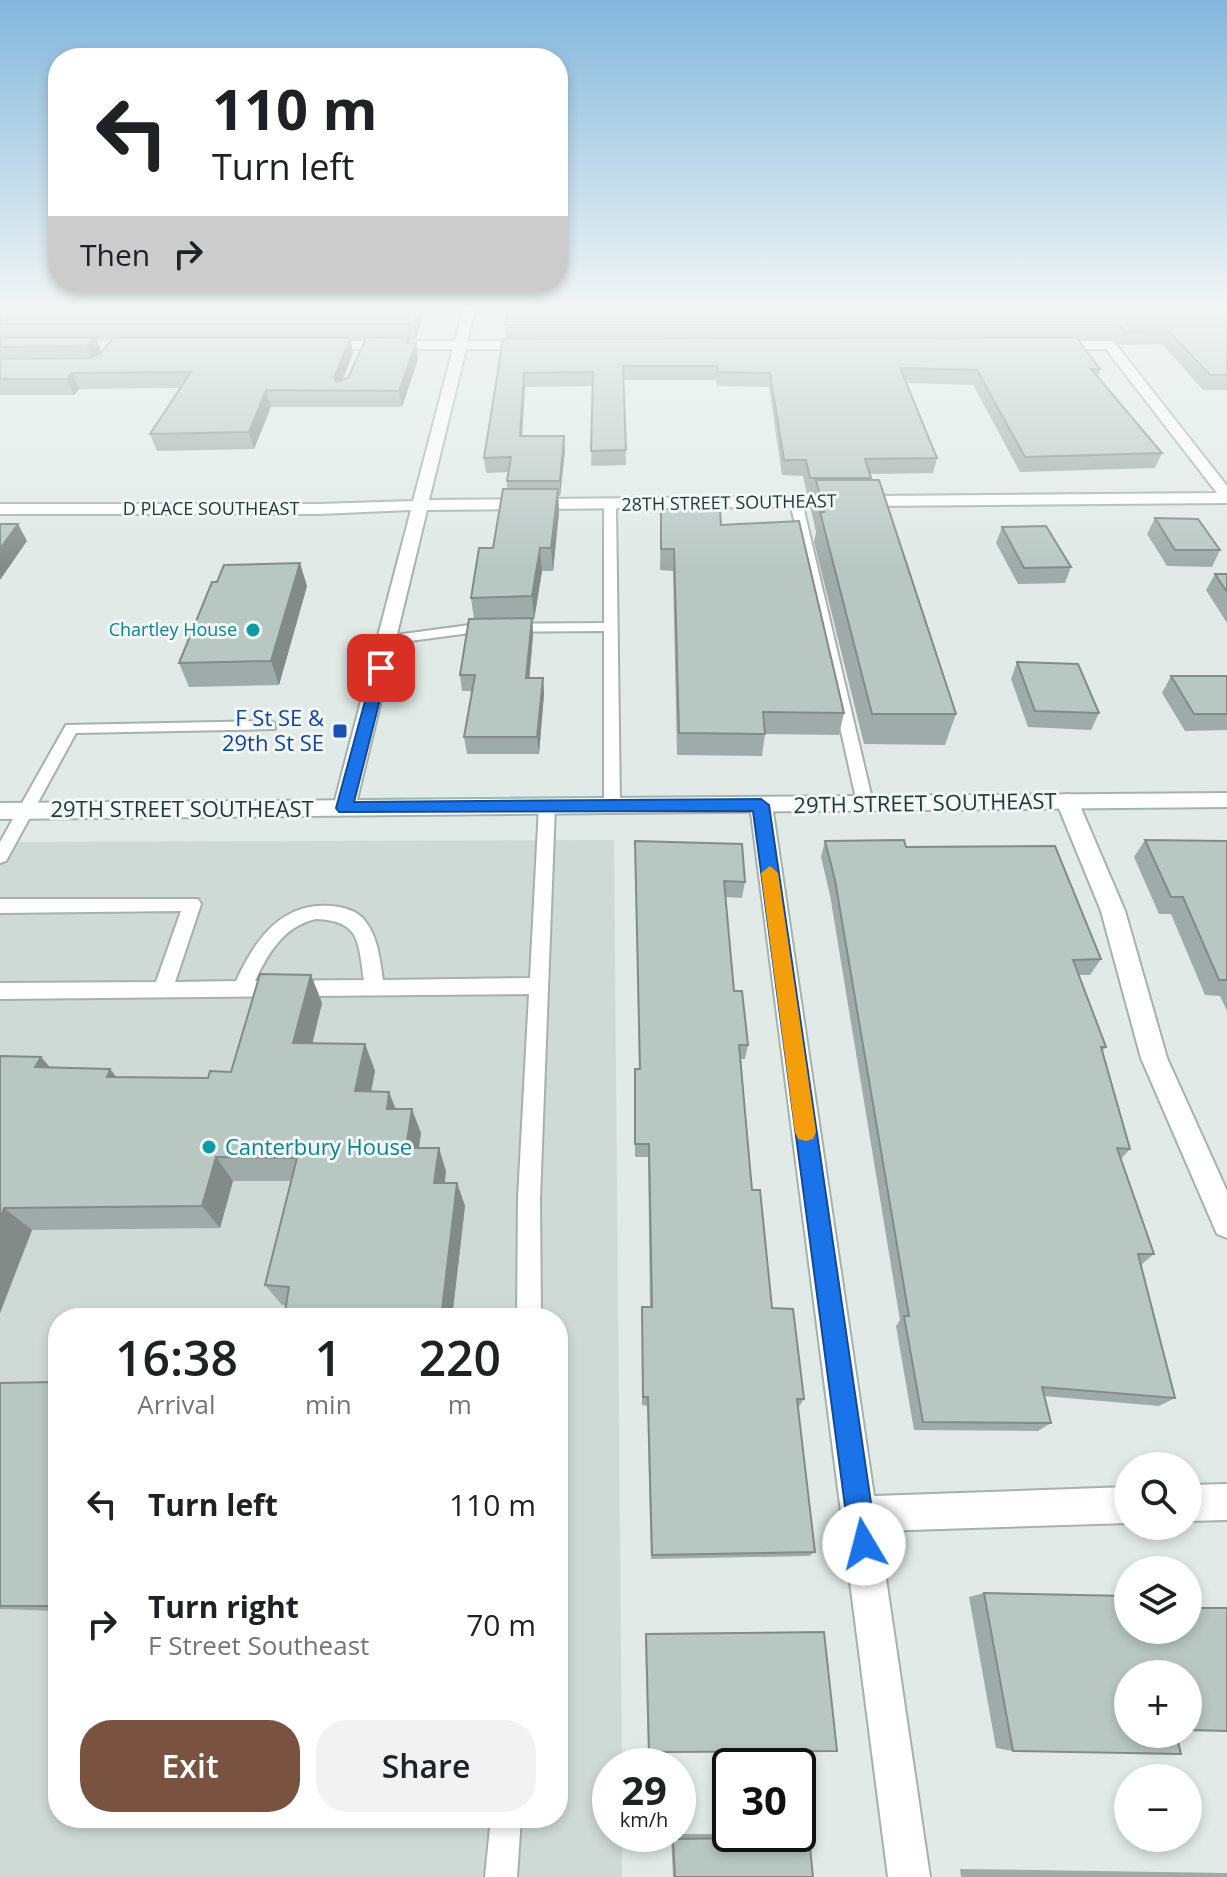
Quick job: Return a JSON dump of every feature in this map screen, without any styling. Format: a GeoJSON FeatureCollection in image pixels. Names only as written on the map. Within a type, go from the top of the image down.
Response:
{"type":"FeatureCollection","features":[{"type":"Feature","properties":{"kind":"street"},"geometry":{"type":"LineString","coordinates":[[344,808],[450,394]]}},
{"type":"Feature","properties":{"kind":"street"},"geometry":{"type":"LineString","coordinates":[[1147,394],[1227,497]]}},
{"type":"Feature","properties":{"kind":"street","name":"28TH STREET SOUTHEAST"},"geometry":{"type":"LineString","coordinates":[[422,505],[1227,497]]}},
{"type":"Feature","properties":{"kind":"street","name":"D PLACE SOUTHEAST"},"geometry":{"type":"LineString","coordinates":[[0,509],[319,509],[422,505]]}},
{"type":"Feature","properties":{"kind":"street","name":"29TH STREET SOUTHEAST"},"geometry":{"type":"LineString","coordinates":[[0,811],[1227,800]]}},
{"type":"Feature","properties":{"kind":"street"},"geometry":{"type":"LineString","coordinates":[[1067,801],[1113,911],[1154,1058],[1227,1224]]}},
{"type":"Feature","properties":{"kind":"street"},"geometry":{"type":"LineString","coordinates":[[761,805],[909,1877]]}},
{"type":"Feature","properties":{"kind":"street"},"geometry":{"type":"LineString","coordinates":[[1202,1503],[1227,1502]]}},
{"type":"Feature","properties":{"kind":"street"},"geometry":{"type":"LineString","coordinates":[[859,1514],[1114,1505]]}},
{"type":"Feature","properties":{"kind":"lane"},"geometry":{"type":"LineString","coordinates":[[796,502],[865,803]]}},
{"type":"Feature","properties":{"kind":"lane"},"geometry":{"type":"LineString","coordinates":[[610,504],[612,806]]}},
{"type":"Feature","properties":{"kind":"lane"},"geometry":{"type":"LineString","coordinates":[[388,640],[477,628],[611,627]]}},
{"type":"Feature","properties":{"kind":"lane"},"geometry":{"type":"LineString","coordinates":[[0,857],[71,728],[270,726]]}},
{"type":"Feature","properties":{"kind":"lane"},"geometry":{"type":"LineString","coordinates":[[529,1308],[529,1198],[547,806]]}},
{"type":"Feature","properties":{"kind":"lane"},"geometry":{"type":"LineString","coordinates":[[0,906],[192,904],[163,989]]}},
{"type":"Feature","properties":{"kind":"lane"},"geometry":{"type":"LineString","coordinates":[[242,989],[260,949],[278,926],[301,915],[326,912],[345,915],[360,927],[375,988]]}},
{"type":"Feature","properties":{"kind":"lane"},"geometry":{"type":"LineString","coordinates":[[0,991],[539,986]]}},
{"type":"Feature","properties":{"kind":"lane"},"geometry":{"type":"LineString","coordinates":[[501,1877],[505,1828]]}},
{"type":"Feature","properties":{"kind":"shaded area"},"geometry":{"type":"Polygon","coordinates":[[[614,840],[622,1748],[592,1748],[592,1852],[622,1852],[622,1877],[0,1877],[0,842],[614,840]]]}},
{"type":"Feature","properties":{"kind":"building"},"geometry":{"type":"Polygon","coordinates":[[[177,394],[265,394],[249,432],[150,434],[177,394]]]}},
{"type":"Feature","properties":{"kind":"building"},"geometry":{"type":"Polygon","coordinates":[[[494,394],[523,394],[520,436],[564,436],[560,481],[507,481],[511,457],[484,458],[494,394]]]}},
{"type":"Feature","properties":{"kind":"building"},"geometry":{"type":"Polygon","coordinates":[[[592,394],[624,394],[626,450],[591,451],[592,394]]]}},
{"type":"Feature","properties":{"kind":"building"},"geometry":{"type":"Polygon","coordinates":[[[773,394],[911,394],[937,458],[865,459],[871,478],[810,478],[806,460],[784,460],[773,394]]]}},
{"type":"Feature","properties":{"kind":"building"},"geometry":{"type":"Polygon","coordinates":[[[990,394],[1112,394],[1162,453],[1025,457],[990,394]]]}},
{"type":"Feature","properties":{"kind":"building"},"geometry":{"type":"Polygon","coordinates":[[[816,480],[879,480],[956,714],[872,714],[820,512],[824,512],[816,480]]]}},
{"type":"Feature","properties":{"kind":"building"},"geometry":{"type":"Polygon","coordinates":[[[503,489],[558,489],[551,548],[540,548],[532,596],[471,598],[479,548],[493,548],[503,489]]]}},
{"type":"Feature","properties":{"kind":"building"},"geometry":{"type":"Polygon","coordinates":[[[661,509],[720,510],[721,525],[799,521],[844,713],[763,712],[765,734],[679,733],[674,549],[661,549],[661,509]]]}},
{"type":"Feature","properties":{"kind":"building"},"geometry":{"type":"Polygon","coordinates":[[[1155,518],[1198,519],[1220,550],[1175,550],[1155,518]]]}},
{"type":"Feature","properties":{"kind":"building"},"geometry":{"type":"Polygon","coordinates":[[[0,524],[18,524],[0,549],[0,524]]]}},
{"type":"Feature","properties":{"kind":"building"},"geometry":{"type":"Polygon","coordinates":[[[1046,526],[1071,567],[1024,568],[1002,527],[1046,526]]]}},
{"type":"Feature","properties":{"kind":"building","name":"Chartley House"},"geometry":{"type":"Polygon","coordinates":[[[300,563],[271,661],[179,663],[212,582],[217,582],[224,565],[300,563]]]}},
{"type":"Feature","properties":{"kind":"building"},"geometry":{"type":"Polygon","coordinates":[[[1215,574],[1227,574],[1227,592],[1215,574]]]}},
{"type":"Feature","properties":{"kind":"building"},"geometry":{"type":"Polygon","coordinates":[[[532,618],[526,678],[543,678],[537,737],[464,737],[475,675],[460,675],[469,619],[532,618]]]}},
{"type":"Feature","properties":{"kind":"building"},"geometry":{"type":"Polygon","coordinates":[[[1017,662],[1078,664],[1099,713],[1035,711],[1017,662]]]}},
{"type":"Feature","properties":{"kind":"building"},"geometry":{"type":"Polygon","coordinates":[[[1171,676],[1227,676],[1227,714],[1194,714],[1171,676]]]}},
{"type":"Feature","properties":{"kind":"building"},"geometry":{"type":"Polygon","coordinates":[[[904,840],[906,847],[1055,846],[1101,959],[1073,960],[1106,1047],[1101,1047],[1130,1149],[1117,1148],[1154,1254],[1138,1254],[1175,1398],[1042,1387],[1051,1423],[923,1422],[904,1316],[909,1316],[835,880],[825,841],[904,840]]]}},
{"type":"Feature","properties":{"kind":"building"},"geometry":{"type":"Polygon","coordinates":[[[1145,840],[1227,841],[1227,980],[1219,980],[1183,897],[1171,897],[1145,840]]]}},
{"type":"Feature","properties":{"kind":"building"},"geometry":{"type":"Polygon","coordinates":[[[635,841],[742,844],[745,882],[724,881],[734,991],[742,991],[748,1045],[739,1045],[752,1190],[760,1190],[772,1308],[793,1309],[804,1399],[797,1399],[815,1552],[652,1555],[648,1397],[643,1397],[642,1307],[652,1307],[649,1144],[635,1144],[635,1069],[640,1069],[635,841]]]}},
{"type":"Feature","properties":{"kind":"building","name":"Canterbury House"},"geometry":{"type":"Polygon","coordinates":[[[260,974],[311,975],[293,1043],[365,1044],[355,1091],[389,1092],[387,1109],[412,1109],[406,1148],[439,1148],[434,1183],[457,1183],[442,1308],[286,1308],[289,1287],[265,1285],[297,1158],[216,1157],[202,1206],[4,1208],[0,1219],[0,1056],[41,1057],[35,1067],[110,1069],[107,1077],[208,1078],[210,1071],[231,1072],[260,974]]]}},
{"type":"Feature","properties":{"kind":"building"},"geometry":{"type":"Polygon","coordinates":[[[48,1382],[48,1606],[0,1606],[0,1383],[48,1382]]]}},
{"type":"Feature","properties":{"kind":"building"},"geometry":{"type":"Polygon","coordinates":[[[984,1593],[1114,1596],[1114,1644],[1202,1644],[1202,1608],[1227,1608],[1227,1731],[1202,1730],[1202,1660],[1114,1660],[1114,1748],[1180,1748],[1181,1754],[1013,1751],[984,1593]]]}},
{"type":"Feature","properties":{"kind":"building"},"geometry":{"type":"Polygon","coordinates":[[[824,1632],[837,1751],[816,1751],[816,1748],[712,1748],[712,1752],[696,1752],[696,1748],[649,1748],[646,1634],[824,1632]]]}},
{"type":"Feature","properties":{"kind":"building"},"geometry":{"type":"Polygon","coordinates":[[[712,1838],[712,1852],[810,1852],[813,1877],[675,1877],[674,1852],[696,1852],[696,1839],[712,1838]]]}},
{"type":"Feature","properties":{"kind":"slow traffic"},"geometry":{"type":"LineString","coordinates":[[770,873],[806,1132]]}},
{"type":"Feature","properties":{"kind":"place","name":"Chartley House"},"geometry":{"type":"Point","coordinates":[253,630]}},
{"type":"Feature","properties":{"kind":"place","name":"F St SE & 29th St SE"},"geometry":{"type":"Point","coordinates":[340,731]}},
{"type":"Feature","properties":{"kind":"place","name":"Canterbury House"},"geometry":{"type":"Point","coordinates":[209,1147]}},
{"type":"Feature","properties":{"kind":"route"},"geometry":{"type":"LineString","coordinates":[[381,668],[344,808],[761,805],[864,1544]]}}]}
